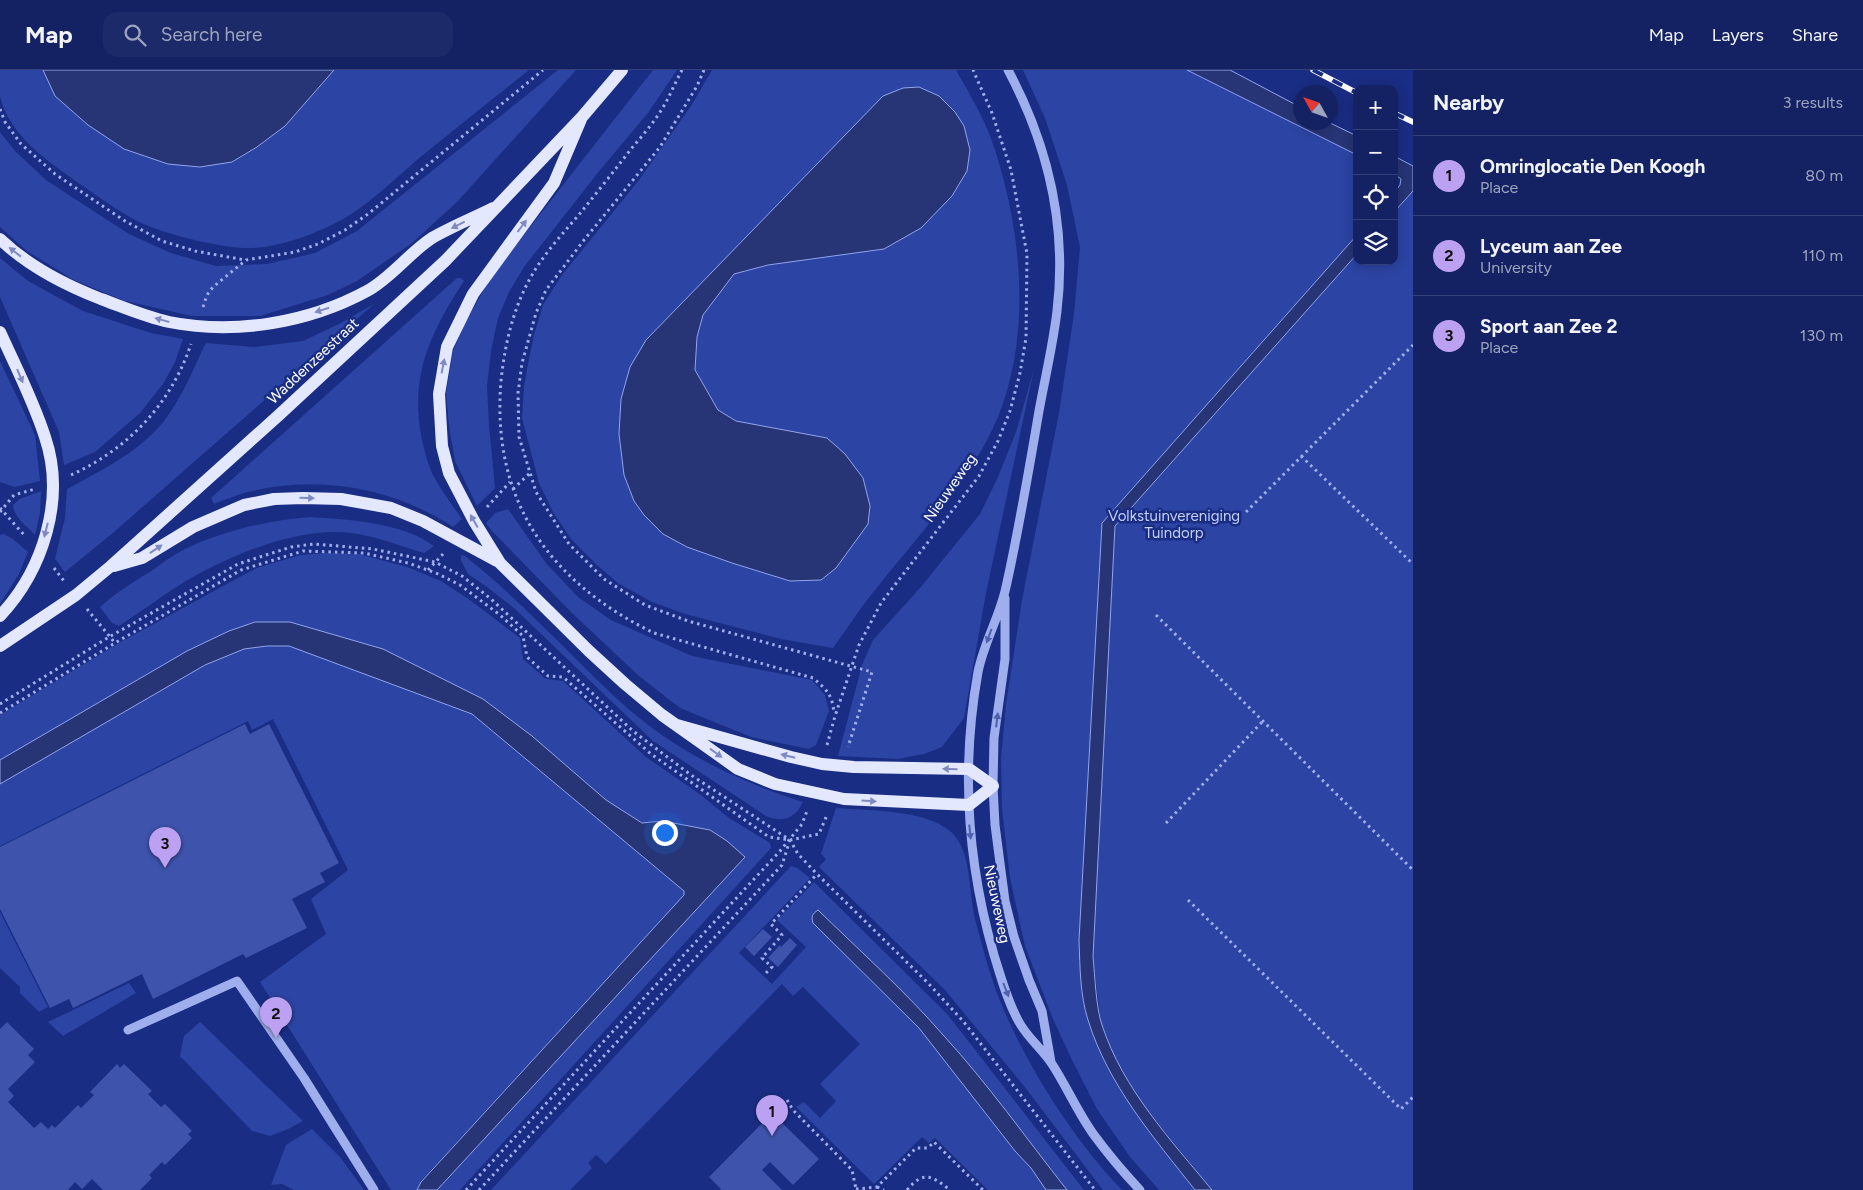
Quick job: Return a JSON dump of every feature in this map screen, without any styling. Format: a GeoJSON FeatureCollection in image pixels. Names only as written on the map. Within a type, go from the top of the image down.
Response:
{"type":"FeatureCollection","features":[{"type":"Feature","properties":{"kind":"main road","name":"Waddenzeestraat"},"geometry":{"type":"LineString","coordinates":[[0,646],[76,595],[111,566],[279,415],[445,261],[582,117],[622,70]]}},
{"type":"Feature","properties":{"kind":"main road"},"geometry":{"type":"LineString","coordinates":[[582,117],[554,183],[473,294],[447,347],[442,372],[439,411],[442,446],[448,473],[474,521],[500,563],[625,684],[676,725],[738,769],[775,784],[812,794],[844,799],[969,805],[994,786],[969,769],[822,764],[676,725]]}},
{"type":"Feature","properties":{"kind":"main road"},"geometry":{"type":"LineString","coordinates":[[0,239],[26,261],[48,274],[74,287],[139,313],[167,322],[197,327],[226,328],[279,322],[335,306],[369,290],[431,239],[502,203]]}},
{"type":"Feature","properties":{"kind":"main road"},"geometry":{"type":"LineString","coordinates":[[0,332],[46,437],[54,482],[52,504],[40,552],[25,585],[0,616]]}},
{"type":"Feature","properties":{"kind":"main road"},"geometry":{"type":"LineString","coordinates":[[111,566],[142,558],[192,527],[244,505],[274,499],[303,498],[341,499],[391,508],[423,521],[500,563]]}},
{"type":"Feature","properties":{"kind":"street","name":"Nieuweweg"},"geometry":{"type":"LineString","coordinates":[[1008,70],[1037,132],[1048,170],[1055,207],[1060,265],[1057,311],[1005,591],[981,658],[972,712],[969,805],[973,860],[980,897],[1000,976],[1020,1024],[1051,1063],[1094,1135],[1140,1190]]}},
{"type":"Feature","properties":{"kind":"street","name":"Nieuweweg"},"geometry":{"type":"LineString","coordinates":[[1005,591],[1005,659],[994,738],[995,825],[1005,901],[1014,937],[1042,1011],[1051,1063]]}},
{"type":"Feature","properties":{"kind":"street"},"geometry":{"type":"LineString","coordinates":[[128,1030],[237,981],[304,1078],[374,1190]]}},
{"type":"Feature","properties":{"kind":"path"},"geometry":{"type":"LineString","coordinates":[[0,108],[5,122],[21,144],[55,174],[125,221],[162,241],[195,251],[246,260],[294,252],[318,244],[345,230],[368,214],[543,70]]}},
{"type":"Feature","properties":{"kind":"path"},"geometry":{"type":"LineString","coordinates":[[682,70],[665,105],[544,257],[522,294],[512,317],[503,360],[499,425],[504,460],[524,518],[546,552],[576,582],[602,604],[654,633],[814,678],[827,690],[833,700],[835,716]]}},
{"type":"Feature","properties":{"kind":"path"},"geometry":{"type":"LineString","coordinates":[[704,70],[697,86],[660,147],[546,290],[536,313],[522,363],[518,393],[520,437],[536,492],[569,544],[604,579],[646,605],[688,621],[872,672],[842,766]]}},
{"type":"Feature","properties":{"kind":"path","name":"Nieuweweg"},"geometry":{"type":"LineString","coordinates":[[822,764],[835,716],[859,645],[881,604],[979,476],[998,441],[1010,412],[1020,373],[1026,338],[1027,254],[1012,170],[992,113],[973,70]]}},
{"type":"Feature","properties":{"kind":"path"},"geometry":{"type":"LineString","coordinates":[[69,476],[105,457],[128,440],[149,420],[170,393],[185,362],[207,296],[213,287],[246,260]]}},
{"type":"Feature","properties":{"kind":"path"},"geometry":{"type":"LineString","coordinates":[[1246,512],[1413,345]]}},
{"type":"Feature","properties":{"kind":"path"},"geometry":{"type":"LineString","coordinates":[[1301,456],[1413,564]]}},
{"type":"Feature","properties":{"kind":"path"},"geometry":{"type":"LineString","coordinates":[[513,489],[530,473]]}},
{"type":"Feature","properties":{"kind":"path"},"geometry":{"type":"LineString","coordinates":[[42,487],[14,494],[0,510],[40,552],[114,643]]}},
{"type":"Feature","properties":{"kind":"path"},"geometry":{"type":"LineString","coordinates":[[0,704],[110,636],[238,564],[291,547],[314,544],[374,549],[435,562],[462,576],[491,599],[633,730],[691,775],[790,840],[798,854],[817,874],[928,983],[963,1021],[1095,1190]]}},
{"type":"Feature","properties":{"kind":"path"},"geometry":{"type":"LineString","coordinates":[[0,713],[114,643],[241,570],[304,551],[364,553],[408,563],[428,570],[460,586],[500,615],[524,636],[527,657],[548,676],[563,677],[651,754],[769,837],[790,840],[819,834],[832,797]]}},
{"type":"Feature","properties":{"kind":"path"},"geometry":{"type":"LineString","coordinates":[[428,570],[435,562]]}},
{"type":"Feature","properties":{"kind":"path"},"geometry":{"type":"LineString","coordinates":[[1156,615],[1413,870]]}},
{"type":"Feature","properties":{"kind":"path"},"geometry":{"type":"LineString","coordinates":[[1166,824],[1263,721]]}},
{"type":"Feature","properties":{"kind":"path"},"geometry":{"type":"LineString","coordinates":[[466,1190],[790,840],[802,824],[812,794]]}},
{"type":"Feature","properties":{"kind":"path"},"geometry":{"type":"LineString","coordinates":[[479,1190],[782,865],[790,840]]}},
{"type":"Feature","properties":{"kind":"path"},"geometry":{"type":"LineString","coordinates":[[766,973],[772,967],[762,958],[782,935],[771,924],[817,874]]}},
{"type":"Feature","properties":{"kind":"path"},"geometry":{"type":"LineString","coordinates":[[1188,900],[1401,1109],[1413,1097]]}},
{"type":"Feature","properties":{"kind":"path"},"geometry":{"type":"LineString","coordinates":[[787,1100],[793,1110],[852,1170],[856,1189],[878,1187],[884,1190]]}},
{"type":"Feature","properties":{"kind":"path"},"geometry":{"type":"LineString","coordinates":[[878,1187],[916,1148],[928,1148],[934,1142],[983,1190]]}},
{"type":"Feature","properties":{"kind":"path"},"geometry":{"type":"LineString","coordinates":[[907,1190],[917,1180],[924,1177],[933,1178],[941,1182],[950,1190]]}},
{"type":"Feature","properties":{"kind":"green space"},"geometry":{"type":"Polygon","coordinates":[[[0,70],[43,70],[56,96],[232,162],[258,147],[285,126],[334,70],[529,70],[350,215],[326,228],[298,239],[270,246],[243,248],[196,240],[141,223],[56,167],[32,147],[12,124],[0,96],[0,70]]]}},
{"type":"Feature","properties":{"kind":"green space"},"geometry":{"type":"Polygon","coordinates":[[[558,70],[576,70],[457,202],[412,243],[357,281],[328,295],[260,316],[192,316],[125,301],[74,280],[27,251],[0,227],[0,132],[15,151],[46,180],[129,234],[171,253],[216,266],[267,264],[315,253],[357,231],[558,70]]]}},
{"type":"Feature","properties":{"kind":"green space"},"geometry":{"type":"Polygon","coordinates":[[[653,70],[677,70],[648,113],[600,170],[524,267],[509,292],[498,318],[491,351],[487,386],[495,488],[477,506],[455,461],[449,426],[446,393],[453,351],[464,325],[491,277],[653,70]]]}},
{"type":"Feature","properties":{"kind":"green space"},"geometry":{"type":"Polygon","coordinates":[[[712,70],[956,70],[976,105],[992,141],[1003,177],[1017,254],[1019,293],[1018,332],[1012,370],[1002,407],[986,442],[961,481],[934,518],[869,597],[833,648],[781,639],[685,614],[652,602],[619,584],[571,539],[553,512],[539,483],[522,418],[524,386],[528,364],[543,305],[562,275],[639,180],[691,106],[712,70]],[[939,96],[646,340],[687,547],[790,581],[827,438],[736,421],[718,410],[695,370],[697,337],[703,315],[734,274],[768,265],[884,249],[952,196],[967,171],[970,150],[939,96]]]}},
{"type":"Feature","properties":{"kind":"green space"},"geometry":{"type":"Polygon","coordinates":[[[1023,70],[1187,70],[1293,123],[1293,130],[1307,130],[1353,153],[1353,240],[1102,523],[1079,940],[1082,991],[1088,1020],[1107,1067],[1148,1130],[1195,1190],[1159,1190],[1130,1157],[1097,1109],[1053,1019],[1025,946],[1010,878],[1002,809],[1001,759],[1006,704],[1022,600],[1059,413],[1074,314],[1080,247],[1067,185],[1045,118],[1023,70]]]}},
{"type":"Feature","properties":{"kind":"green space","name":"Volkstuinvereniging Tuindorp"},"geometry":{"type":"Polygon","coordinates":[[[1413,191],[1413,1190],[1212,1190],[1139,1100],[1115,1057],[1101,1023],[1093,957],[1093,940],[1115,526],[1353,258],[1353,265],[1398,265],[1398,208],[1413,191]]]}},
{"type":"Feature","properties":{"kind":"green space"},"geometry":{"type":"Polygon","coordinates":[[[0,258],[28,281],[83,311],[151,333],[183,339],[175,362],[163,384],[140,413],[95,452],[64,465],[59,432],[0,297],[0,258]]]}},
{"type":"Feature","properties":{"kind":"green space"},"geometry":{"type":"Polygon","coordinates":[[[457,278],[461,278],[464,281],[432,338],[425,356],[418,396],[422,440],[432,473],[462,519],[453,527],[431,514],[385,495],[361,489],[311,484],[261,489],[243,493],[214,504],[211,498],[457,278]]]}},
{"type":"Feature","properties":{"kind":"green space"},"geometry":{"type":"Polygon","coordinates":[[[374,304],[114,532],[65,572],[55,559],[65,518],[67,489],[119,460],[154,432],[176,403],[206,343],[253,347],[303,341],[341,323],[374,304]]]}},
{"type":"Feature","properties":{"kind":"green space"},"geometry":{"type":"Polygon","coordinates":[[[0,361],[35,435],[40,481],[15,487],[0,482],[0,361]]]}},
{"type":"Feature","properties":{"kind":"green space"},"geometry":{"type":"Polygon","coordinates":[[[1034,369],[986,593],[964,718],[942,747],[924,754],[898,759],[838,756],[862,665],[873,640],[920,588],[980,514],[998,477],[1016,432],[1034,369]]]}},
{"type":"Feature","properties":{"kind":"green space"},"geometry":{"type":"Polygon","coordinates":[[[41,491],[40,513],[35,535],[18,518],[13,505],[20,499],[41,491]]]}},
{"type":"Feature","properties":{"kind":"green space"},"geometry":{"type":"Polygon","coordinates":[[[508,509],[546,563],[578,597],[611,620],[692,656],[812,680],[825,695],[829,711],[816,745],[809,749],[751,737],[680,708],[639,676],[572,613],[492,531],[486,523],[495,513],[508,509]]]}},
{"type":"Feature","properties":{"kind":"green space"},"geometry":{"type":"Polygon","coordinates":[[[310,517],[358,521],[391,527],[422,538],[434,546],[424,553],[360,534],[331,532],[309,534],[266,545],[204,571],[119,626],[112,623],[100,607],[130,584],[185,549],[200,542],[246,527],[310,517]]]}},
{"type":"Feature","properties":{"kind":"green space"},"geometry":{"type":"Polygon","coordinates":[[[4,534],[28,552],[19,574],[0,604],[0,535],[4,534]]]}},
{"type":"Feature","properties":{"kind":"green space"},"geometry":{"type":"Polygon","coordinates":[[[326,553],[359,554],[407,567],[441,581],[470,600],[520,638],[523,659],[546,679],[563,681],[646,757],[701,795],[729,818],[770,843],[771,848],[460,1190],[437,1190],[744,857],[663,821],[642,823],[606,800],[532,736],[255,622],[229,631],[187,651],[0,760],[0,715],[119,643],[257,568],[300,555],[326,553]]]}},
{"type":"Feature","properties":{"kind":"green space"},"geometry":{"type":"Polygon","coordinates":[[[461,555],[465,556],[507,592],[605,687],[648,725],[675,744],[710,764],[766,789],[803,802],[800,808],[788,818],[777,819],[766,816],[653,741],[515,609],[468,574],[461,560],[461,555]]]}},
{"type":"Feature","properties":{"kind":"green space"},"geometry":{"type":"Polygon","coordinates":[[[289,646],[472,714],[684,891],[684,895],[421,1181],[417,1190],[391,1190],[260,982],[326,934],[311,899],[348,870],[273,719],[252,730],[248,721],[0,846],[0,784],[205,665],[244,649],[289,646]]]}},
{"type":"Feature","properties":{"kind":"green space"},"geometry":{"type":"Polygon","coordinates":[[[836,808],[896,812],[911,815],[939,824],[950,831],[957,839],[966,861],[976,923],[989,970],[1004,1011],[1017,1039],[1048,1094],[1066,1121],[1084,1146],[1122,1190],[1103,1190],[1024,1086],[945,990],[819,867],[826,859],[821,854],[836,808]]]}},
{"type":"Feature","properties":{"kind":"green space"},"geometry":{"type":"Polygon","coordinates":[[[791,866],[797,868],[810,878],[739,953],[772,984],[806,947],[777,920],[814,882],[948,1015],[1084,1190],[1067,1190],[991,1092],[929,1019],[818,910],[813,923],[919,1028],[1015,1151],[1031,1168],[1046,1190],[988,1190],[935,1138],[929,1143],[922,1137],[874,1184],[796,1107],[804,1102],[820,1118],[836,1101],[820,1084],[860,1044],[803,987],[793,996],[782,984],[606,1164],[596,1155],[588,1163],[592,1168],[570,1190],[491,1190],[791,866]]]}},
{"type":"Feature","properties":{"kind":"green space"},"geometry":{"type":"Polygon","coordinates":[[[0,912],[48,1007],[39,1012],[20,993],[20,987],[0,968],[0,912]]]}},
{"type":"Feature","properties":{"kind":"green space"},"geometry":{"type":"Polygon","coordinates":[[[129,983],[136,993],[63,1036],[48,1022],[129,983]]]}},
{"type":"Feature","properties":{"kind":"green space"},"geometry":{"type":"Polygon","coordinates":[[[200,1022],[303,1121],[270,1136],[252,1131],[180,1056],[184,1036],[200,1022]]]}},
{"type":"Feature","properties":{"kind":"green space"},"geometry":{"type":"Polygon","coordinates":[[[312,1129],[340,1157],[364,1190],[294,1190],[282,1184],[271,1185],[286,1145],[312,1129]]]}},
{"type":"Feature","properties":{"kind":"shaded area"},"geometry":{"type":"Polygon","coordinates":[[[43,70],[334,70],[285,126],[257,147],[232,162],[200,167],[168,164],[124,149],[88,125],[55,96],[43,70]]]}},
{"type":"Feature","properties":{"kind":"shaded area"},"geometry":{"type":"Polygon","coordinates":[[[1187,70],[1230,70],[1293,103],[1293,123],[1187,70]]]}},
{"type":"Feature","properties":{"kind":"shaded area"},"geometry":{"type":"Polygon","coordinates":[[[919,87],[939,96],[955,112],[964,126],[970,150],[967,171],[952,196],[921,228],[884,249],[768,265],[734,274],[703,315],[697,337],[695,370],[718,410],[736,421],[827,438],[845,454],[863,478],[870,506],[868,524],[836,568],[821,580],[790,581],[687,547],[663,534],[644,515],[634,501],[624,475],[619,434],[621,399],[630,367],[646,340],[883,96],[903,88],[919,87]]]}},
{"type":"Feature","properties":{"kind":"shaded area"},"geometry":{"type":"Polygon","coordinates":[[[1338,127],[1353,134],[1353,153],[1307,130],[1338,130],[1338,127]]]}},
{"type":"Feature","properties":{"kind":"shaded area"},"geometry":{"type":"Polygon","coordinates":[[[1398,158],[1413,166],[1413,191],[1398,208],[1398,188],[1401,179],[1398,177],[1398,158]]]}},
{"type":"Feature","properties":{"kind":"shaded area"},"geometry":{"type":"Polygon","coordinates":[[[1353,240],[1353,258],[1115,526],[1093,957],[1097,1001],[1102,1025],[1122,1071],[1164,1132],[1212,1190],[1195,1190],[1148,1130],[1107,1067],[1085,1010],[1080,971],[1079,940],[1102,523],[1353,240]]]}},
{"type":"Feature","properties":{"kind":"shaded area"},"geometry":{"type":"Polygon","coordinates":[[[255,622],[290,622],[383,649],[483,699],[532,736],[606,800],[642,823],[663,821],[710,830],[727,841],[745,857],[437,1190],[417,1190],[421,1182],[684,895],[684,891],[472,714],[289,646],[244,649],[205,665],[0,784],[0,760],[187,651],[229,631],[255,622]]]}},
{"type":"Feature","properties":{"kind":"shaded area"},"geometry":{"type":"Polygon","coordinates":[[[818,910],[929,1019],[991,1092],[1067,1190],[1046,1190],[1031,1168],[1015,1151],[919,1028],[813,923],[812,916],[818,910]]]}},
{"type":"Feature","properties":{"kind":"building"},"geometry":{"type":"Polygon","coordinates":[[[245,724],[250,734],[269,724],[339,863],[320,873],[325,882],[292,899],[307,928],[246,958],[243,954],[153,999],[142,974],[73,1008],[69,999],[50,1008],[0,909],[0,847],[245,724]]]}},
{"type":"Feature","properties":{"kind":"building"},"geometry":{"type":"Polygon","coordinates":[[[763,929],[772,937],[754,956],[745,947],[763,929]]]}},
{"type":"Feature","properties":{"kind":"building"},"geometry":{"type":"Polygon","coordinates":[[[790,938],[797,945],[778,967],[768,958],[780,945],[781,947],[790,938]]]}},
{"type":"Feature","properties":{"kind":"building"},"geometry":{"type":"Polygon","coordinates":[[[7,1022],[34,1049],[28,1055],[35,1062],[8,1089],[14,1096],[8,1102],[34,1128],[41,1122],[48,1129],[52,1125],[55,1128],[78,1105],[81,1108],[94,1095],[90,1092],[117,1064],[120,1068],[124,1064],[152,1091],[148,1094],[161,1107],[165,1104],[192,1131],[188,1134],[192,1138],[165,1165],[162,1162],[149,1175],[152,1178],[140,1190],[103,1190],[92,1179],[82,1189],[75,1182],[68,1190],[0,1190],[0,1029],[7,1022]]]}},
{"type":"Feature","properties":{"kind":"building"},"geometry":{"type":"Polygon","coordinates":[[[772,1113],[819,1159],[793,1185],[770,1162],[762,1170],[782,1190],[720,1190],[709,1177],[772,1113]]]}},
{"type":"Feature","properties":{"kind":"railway"},"geometry":{"type":"LineString","coordinates":[[1313,70],[1353,91]]}},
{"type":"Feature","properties":{"kind":"railway"},"geometry":{"type":"LineString","coordinates":[[1398,115],[1413,122]]}},
{"type":"Feature","properties":{"kind":"place","name":"Sport aan Zee 2"},"geometry":{"type":"Point","coordinates":[165,868]}},
{"type":"Feature","properties":{"kind":"place","name":"Lyceum aan Zee"},"geometry":{"type":"Point","coordinates":[276,1038]}},
{"type":"Feature","properties":{"kind":"place","name":"Omringlocatie Den Koogh"},"geometry":{"type":"Point","coordinates":[772,1136]}}]}
